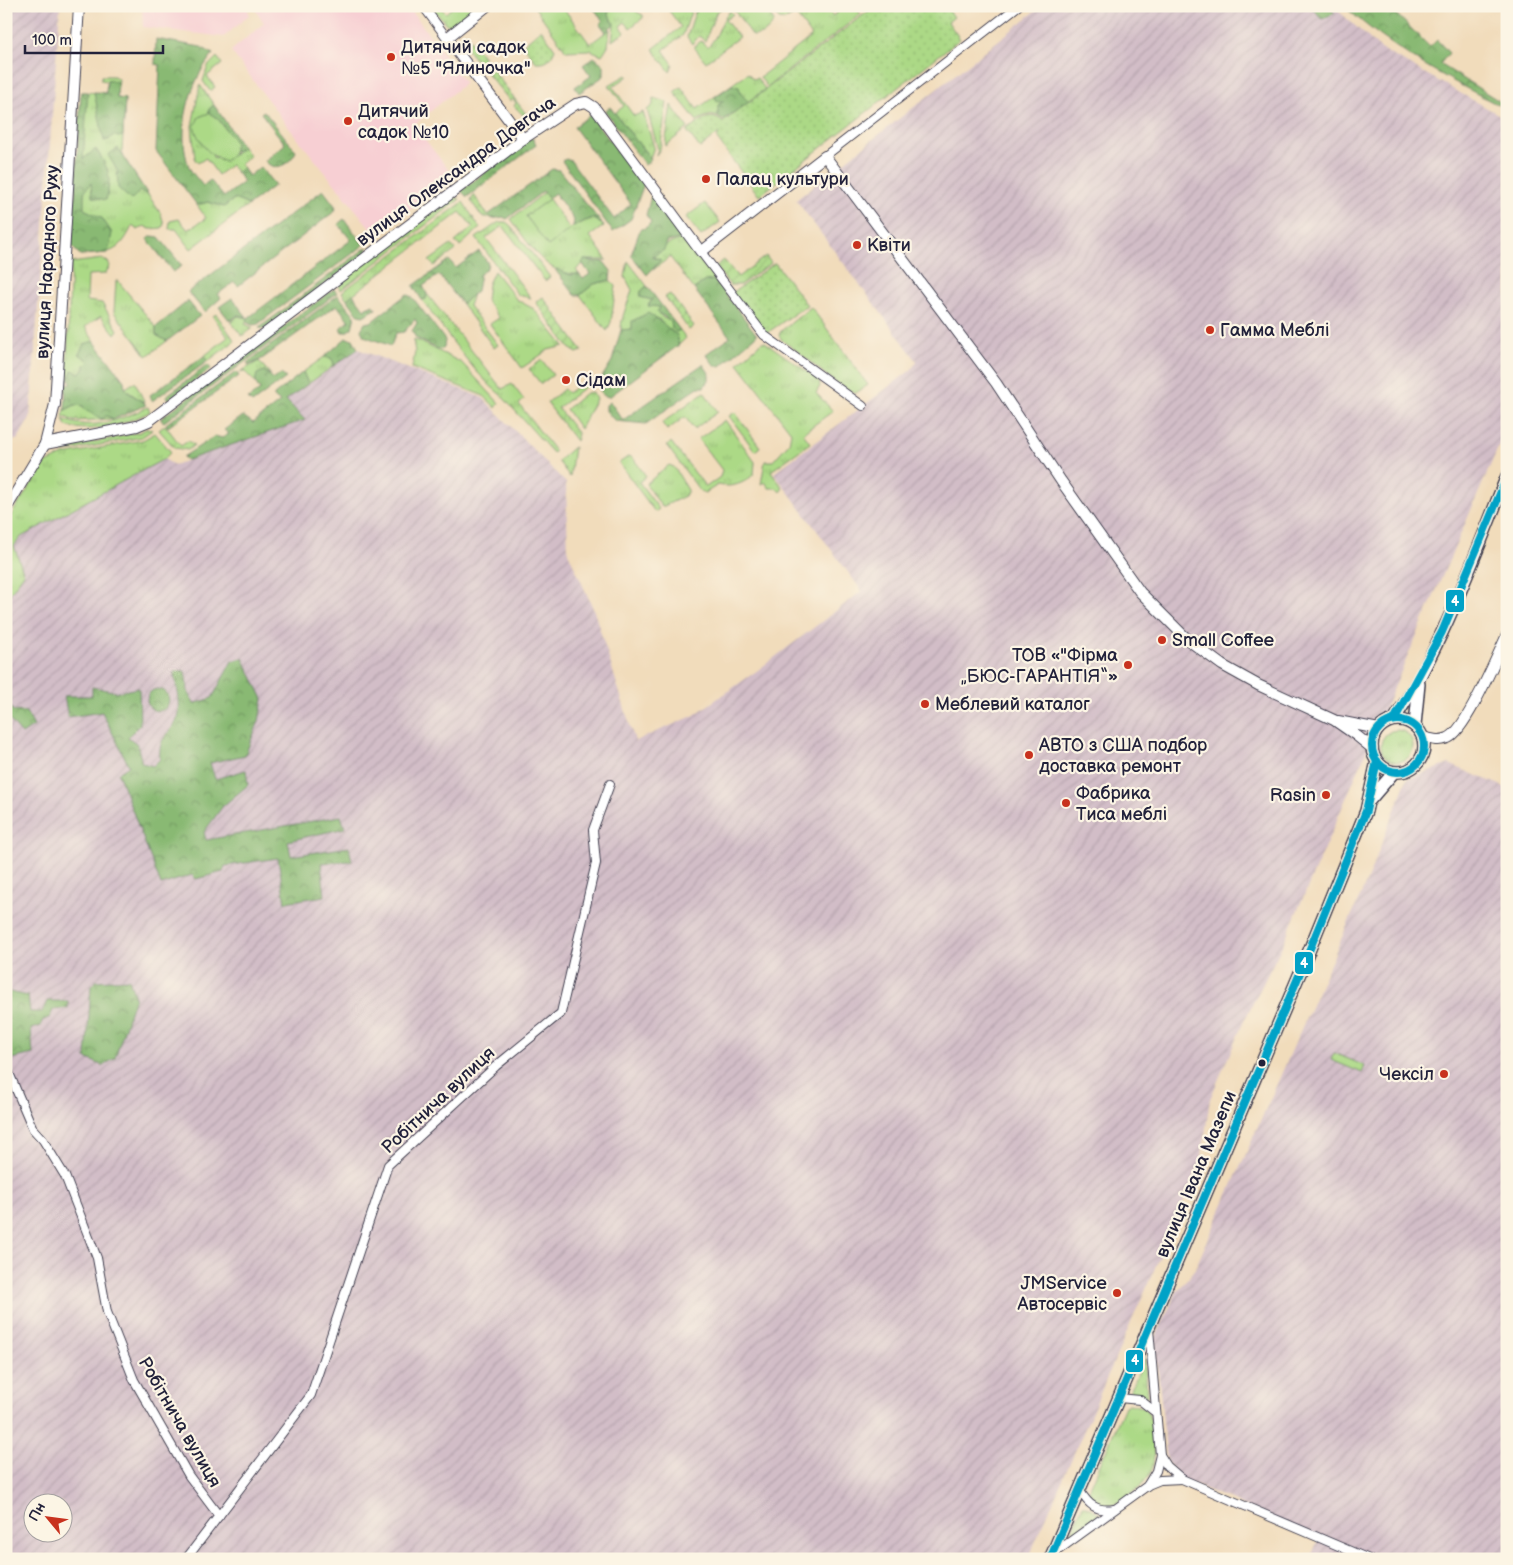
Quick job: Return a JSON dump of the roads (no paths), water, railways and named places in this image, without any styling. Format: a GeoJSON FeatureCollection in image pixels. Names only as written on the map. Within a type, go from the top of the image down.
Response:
{"type":"FeatureCollection","features":[{"type":"Feature","properties":{"kind":"main road"},"geometry":{"type":"LineString","coordinates":[[1394,720],[1420,679],[1451,613],[1507,476]]}},
{"type":"Feature","properties":{"kind":"main road"},"geometry":{"type":"LineString","coordinates":[[1415,725],[1420,679]]}},
{"type":"Feature","properties":{"kind":"main road"},"geometry":{"type":"LineString","coordinates":[[1394,772],[1384,768],[1377,761],[1373,750],[1373,738],[1379,728],[1394,720],[1406,720],[1415,725],[1422,736]]}},
{"type":"Feature","properties":{"kind":"main road","name":"вулиця Івана Мазепи"},"geometry":{"type":"LineString","coordinates":[[1369,802],[1394,772],[1409,769],[1417,763],[1423,751],[1422,736]]}},
{"type":"Feature","properties":{"kind":"main road","name":"вулиця Івана Мазепи"},"geometry":{"type":"LineString","coordinates":[[1051,1557],[1300,974],[1369,802],[1377,761]]}},
{"type":"Feature","properties":{"kind":"street","name":"вулиця Народного Руху"},"geometry":{"type":"LineString","coordinates":[[6,509],[45,444],[55,404],[78,6]]}},
{"type":"Feature","properties":{"kind":"street"},"geometry":{"type":"LineString","coordinates":[[422,6],[523,139]]}},
{"type":"Feature","properties":{"kind":"street"},"geometry":{"type":"LineString","coordinates":[[447,38],[487,6]]}},
{"type":"Feature","properties":{"kind":"street"},"geometry":{"type":"LineString","coordinates":[[701,252],[1018,6]]}},
{"type":"Feature","properties":{"kind":"street","name":"вулиця Олександра Довгача"},"geometry":{"type":"LineString","coordinates":[[45,444],[137,426],[149,421],[523,139],[576,104],[586,102],[594,106],[764,335],[863,406]]}},
{"type":"Feature","properties":{"kind":"street"},"geometry":{"type":"LineString","coordinates":[[825,156],[996,383],[1072,496],[1140,592],[1188,640],[1222,664],[1258,685],[1334,720],[1358,736],[1373,750]]}},
{"type":"Feature","properties":{"kind":"street"},"geometry":{"type":"LineString","coordinates":[[1422,736],[1432,740],[1448,738],[1462,726],[1507,635]]}},
{"type":"Feature","properties":{"kind":"street"},"geometry":{"type":"LineString","coordinates":[[1334,720],[1379,728]]}},
{"type":"Feature","properties":{"kind":"street","name":"Робітнича вулиця"},"geometry":{"type":"LineString","coordinates":[[186,1559],[311,1395],[388,1165],[496,1066],[562,1012],[596,863],[593,830],[610,784]]}},
{"type":"Feature","properties":{"kind":"street","name":"Робітнича вулиця"},"geometry":{"type":"LineString","coordinates":[[6,1066],[33,1129],[43,1140],[65,1176],[97,1258],[107,1312],[134,1380],[189,1476],[219,1516]]}},
{"type":"Feature","properties":{"kind":"street"},"geometry":{"type":"LineString","coordinates":[[1147,1486],[1156,1471],[1160,1455],[1154,1410],[1149,1328]]}},
{"type":"Feature","properties":{"kind":"street"},"geometry":{"type":"LineString","coordinates":[[1119,1398],[1140,1400],[1154,1410]]}},
{"type":"Feature","properties":{"kind":"street"},"geometry":{"type":"LineString","coordinates":[[1160,1455],[1167,1466],[1182,1479],[1369,1559]]}},
{"type":"Feature","properties":{"kind":"street"},"geometry":{"type":"LineString","coordinates":[[1051,1557],[1147,1486],[1160,1480],[1182,1479]]}},
{"type":"Feature","properties":{"kind":"street"},"geometry":{"type":"LineString","coordinates":[[1080,1491],[1088,1503],[1096,1508],[1105,1510],[1118,1508]]}},
{"type":"Feature","properties":{"kind":"place","name":"Дитячий садок №5 \"Ялиночка\""},"geometry":{"type":"Point","coordinates":[391,57]}},
{"type":"Feature","properties":{"kind":"place","name":"Дитячий садок №10"},"geometry":{"type":"Point","coordinates":[348,121]}},
{"type":"Feature","properties":{"kind":"place","name":"Палац культури"},"geometry":{"type":"Point","coordinates":[706,179]}},
{"type":"Feature","properties":{"kind":"place","name":"Квіти"},"geometry":{"type":"Point","coordinates":[857,245]}},
{"type":"Feature","properties":{"kind":"place","name":"Гамма Меблі"},"geometry":{"type":"Point","coordinates":[1210,330]}},
{"type":"Feature","properties":{"kind":"place","name":"Сідам"},"geometry":{"type":"Point","coordinates":[566,380]}},
{"type":"Feature","properties":{"kind":"place","name":"Small Coffee"},"geometry":{"type":"Point","coordinates":[1162,640]}},
{"type":"Feature","properties":{"kind":"place","name":"ТОВ «\"Фірма „БЮС-ГАРАНТІЯ“»"},"geometry":{"type":"Point","coordinates":[1128,665]}},
{"type":"Feature","properties":{"kind":"place","name":"Меблевий каталог"},"geometry":{"type":"Point","coordinates":[925,704]}},
{"type":"Feature","properties":{"kind":"place","name":"АВТО з США подбор доставка ремонт"},"geometry":{"type":"Point","coordinates":[1029,755]}},
{"type":"Feature","properties":{"kind":"place","name":"Rasin"},"geometry":{"type":"Point","coordinates":[1326,795]}},
{"type":"Feature","properties":{"kind":"place","name":"Фабрика Тиса меблі"},"geometry":{"type":"Point","coordinates":[1066,803]}},
{"type":"Feature","properties":{"kind":"place","name":"Чексіл"},"geometry":{"type":"Point","coordinates":[1444,1074]}},
{"type":"Feature","properties":{"kind":"place","name":"JMService Автосервіс"},"geometry":{"type":"Point","coordinates":[1117,1293]}}]}
